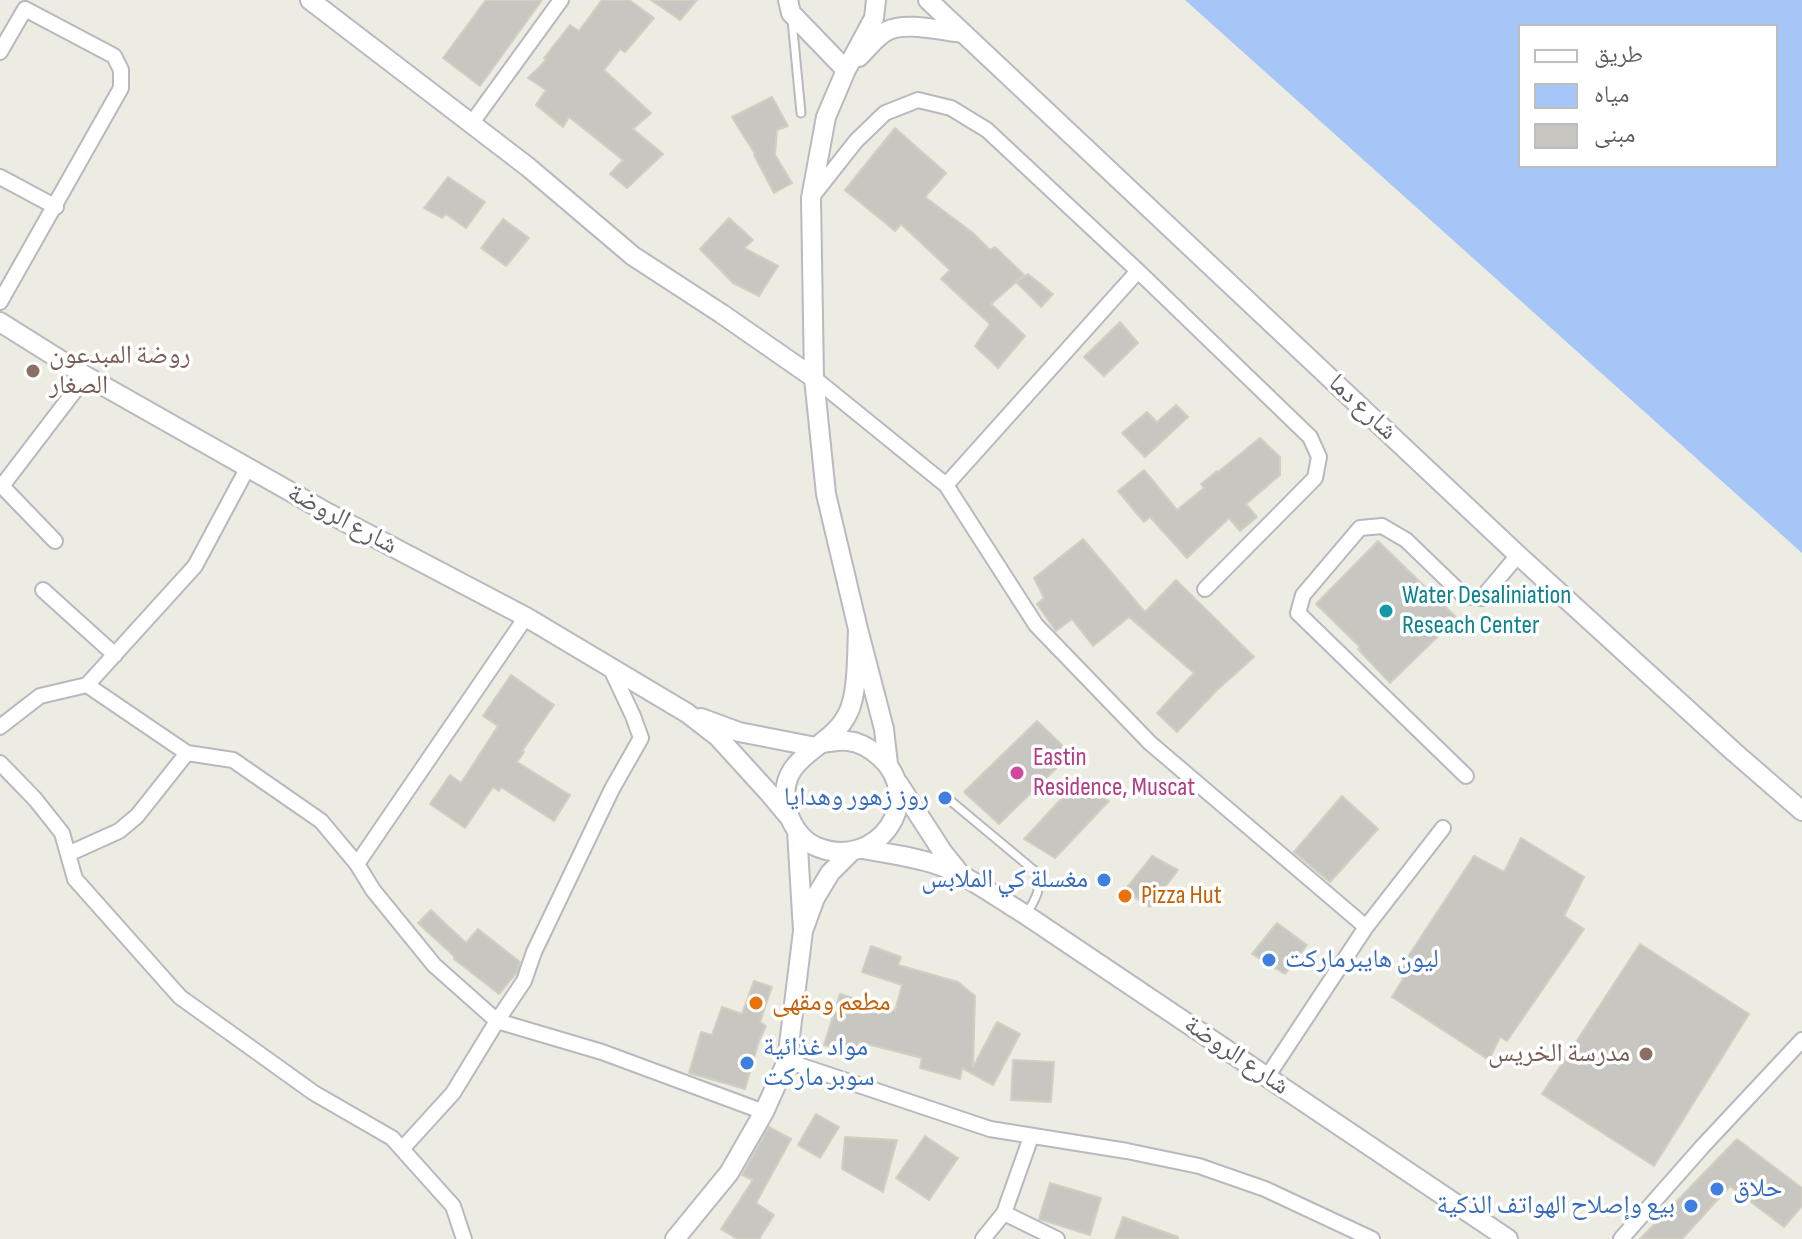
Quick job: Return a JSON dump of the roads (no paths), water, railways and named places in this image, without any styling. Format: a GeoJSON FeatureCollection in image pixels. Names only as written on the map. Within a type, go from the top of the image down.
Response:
{"type":"FeatureCollection","features":[{"type":"Feature","properties":{"kind":"main road"},"geometry":{"type":"LineString","coordinates":[[310,0],[528,167],[633,256],[814,378]]}},
{"type":"Feature","properties":{"kind":"main road"},"geometry":{"type":"LineString","coordinates":[[803,931],[815,898],[830,873],[857,851],[880,838],[893,821],[898,801],[884,729],[826,494],[814,378],[811,198],[826,117],[846,70],[874,18],[876,0]]}},
{"type":"Feature","properties":{"kind":"main road","name":"شارع دما"},"geometry":{"type":"LineString","coordinates":[[928,0],[1518,555],[1802,811]]}},
{"type":"Feature","properties":{"kind":"main road"},"geometry":{"type":"LineString","coordinates":[[790,6],[846,70]]}},
{"type":"Feature","properties":{"kind":"main road"},"geometry":{"type":"LineString","coordinates":[[846,70],[886,31],[911,27],[963,33]]}},
{"type":"Feature","properties":{"kind":"main road","name":"شارع الروضة"},"geometry":{"type":"LineString","coordinates":[[0,322],[86,376],[328,513],[526,617],[687,713],[718,737],[793,824]]}},
{"type":"Feature","properties":{"kind":"main road"},"geometry":{"type":"LineString","coordinates":[[675,1239],[729,1173],[764,1112],[787,1061],[803,931],[793,824],[785,801],[786,785],[797,763],[848,714],[853,700],[858,629]]}},
{"type":"Feature","properties":{"kind":"main road","name":"شارع الروضة"},"geometry":{"type":"LineString","coordinates":[[687,713],[739,732],[819,745]]}},
{"type":"Feature","properties":{"kind":"main road"},"geometry":{"type":"LineString","coordinates":[[819,745],[848,741],[870,748],[892,772]]}},
{"type":"Feature","properties":{"kind":"main road","name":"شارع الروضة"},"geometry":{"type":"LineString","coordinates":[[892,772],[942,851],[962,876]]}},
{"type":"Feature","properties":{"kind":"main road"},"geometry":{"type":"LineString","coordinates":[[793,824],[812,845],[831,852],[857,851]]}},
{"type":"Feature","properties":{"kind":"main road","name":"شارع الروضة"},"geometry":{"type":"LineString","coordinates":[[857,851],[943,867],[962,876],[1026,915],[1508,1239]]}},
{"type":"Feature","properties":{"kind":"street"},"geometry":{"type":"LineString","coordinates":[[471,124],[561,0]]}},
{"type":"Feature","properties":{"kind":"street"},"geometry":{"type":"LineString","coordinates":[[0,52],[25,9],[114,56],[121,70],[121,88],[0,302]]}},
{"type":"Feature","properties":{"kind":"street"},"geometry":{"type":"LineString","coordinates":[[811,198],[856,141],[885,113],[918,100],[951,108],[987,130],[1310,437],[1319,457],[1315,478],[1205,589]]}},
{"type":"Feature","properties":{"kind":"street"},"geometry":{"type":"LineString","coordinates":[[0,177],[56,207]]}},
{"type":"Feature","properties":{"kind":"street"},"geometry":{"type":"LineString","coordinates":[[946,485],[1138,271]]}},
{"type":"Feature","properties":{"kind":"street"},"geometry":{"type":"LineString","coordinates":[[55,541],[2,486],[86,376]]}},
{"type":"Feature","properties":{"kind":"street"},"geometry":{"type":"LineString","coordinates":[[814,378],[946,485],[1036,625],[1150,743],[1366,927]]}},
{"type":"Feature","properties":{"kind":"street"},"geometry":{"type":"LineString","coordinates":[[0,727],[40,696],[87,685],[195,566],[248,467]]}},
{"type":"Feature","properties":{"kind":"street"},"geometry":{"type":"LineString","coordinates":[[1466,776],[1298,613],[1303,595],[1360,528],[1382,526],[1406,540],[1464,596],[1482,598],[1518,555]]}},
{"type":"Feature","properties":{"kind":"street"},"geometry":{"type":"LineString","coordinates":[[43,590],[115,655]]}},
{"type":"Feature","properties":{"kind":"street"},"geometry":{"type":"LineString","coordinates":[[357,864],[526,617]]}},
{"type":"Feature","properties":{"kind":"street"},"geometry":{"type":"LineString","coordinates":[[402,1149],[453,1093],[524,981],[534,952],[612,789],[641,738],[610,667]]}},
{"type":"Feature","properties":{"kind":"street"},"geometry":{"type":"LineString","coordinates":[[87,685],[187,753],[233,760],[321,821],[434,965],[497,1021],[602,1052],[764,1112]]}},
{"type":"Feature","properties":{"kind":"street"},"geometry":{"type":"LineString","coordinates":[[68,854],[119,831],[137,816],[187,753]]}},
{"type":"Feature","properties":{"kind":"street"},"geometry":{"type":"LineString","coordinates":[[0,763],[62,833],[75,879],[180,997],[314,1093],[392,1138],[453,1206],[464,1239]]}},
{"type":"Feature","properties":{"kind":"street"},"geometry":{"type":"LineString","coordinates":[[1267,1077],[1366,927],[1443,828]]}},
{"type":"Feature","properties":{"kind":"street"},"geometry":{"type":"LineString","coordinates":[[1621,1239],[1802,1040]]}},
{"type":"Feature","properties":{"kind":"street"},"geometry":{"type":"LineString","coordinates":[[787,1061],[990,1129],[1199,1166],[1265,1189],[1372,1239]]}},
{"type":"Feature","properties":{"kind":"street"},"geometry":{"type":"LineString","coordinates":[[983,1239],[1004,1213],[1031,1137]]}},
{"type":"Feature","properties":{"kind":"street"},"geometry":{"type":"LineString","coordinates":[[1004,1213],[1057,1239]]}},
{"type":"Feature","properties":{"kind":"lane"},"geometry":{"type":"LineString","coordinates":[[790,6],[801,113]]}},
{"type":"Feature","properties":{"kind":"lane"},"geometry":{"type":"LineString","coordinates":[[946,797],[1036,872],[1040,883],[1026,915]]}},
{"type":"Feature","properties":{"kind":"water"},"geometry":{"type":"Polygon","coordinates":[[[1185,0],[1802,0],[1802,553],[1185,0]]]}},
{"type":"Feature","properties":{"kind":"place","name":"روضة المبدعون الصغار"},"geometry":{"type":"Point","coordinates":[33,371]}},
{"type":"Feature","properties":{"kind":"place","name":"Water Desaliniation Reseach Center"},"geometry":{"type":"Point","coordinates":[1386,611]}},
{"type":"Feature","properties":{"kind":"place","name":"Eastin Residence, Muscat"},"geometry":{"type":"Point","coordinates":[1017,773]}},
{"type":"Feature","properties":{"kind":"place","name":"روز زهور وهدايا"},"geometry":{"type":"Point","coordinates":[945,798]}},
{"type":"Feature","properties":{"kind":"place","name":"مغسلة كي الملابس"},"geometry":{"type":"Point","coordinates":[1104,880]}},
{"type":"Feature","properties":{"kind":"place","name":"Pizza Hut"},"geometry":{"type":"Point","coordinates":[1125,896]}},
{"type":"Feature","properties":{"kind":"place","name":"ليون هايبرماركت"},"geometry":{"type":"Point","coordinates":[1269,960]}},
{"type":"Feature","properties":{"kind":"place","name":"مطعم ومقهى"},"geometry":{"type":"Point","coordinates":[756,1003]}},
{"type":"Feature","properties":{"kind":"place","name":"مدرسة الخريس"},"geometry":{"type":"Point","coordinates":[1646,1054]}},
{"type":"Feature","properties":{"kind":"place","name":"مواد غذائية سوبر ماركت"},"geometry":{"type":"Point","coordinates":[747,1063]}},
{"type":"Feature","properties":{"kind":"place","name":"حلاق"},"geometry":{"type":"Point","coordinates":[1717,1189]}},
{"type":"Feature","properties":{"kind":"place","name":"بيع وإصلاح الهواتف الذكية"},"geometry":{"type":"Point","coordinates":[1691,1206]}}]}
